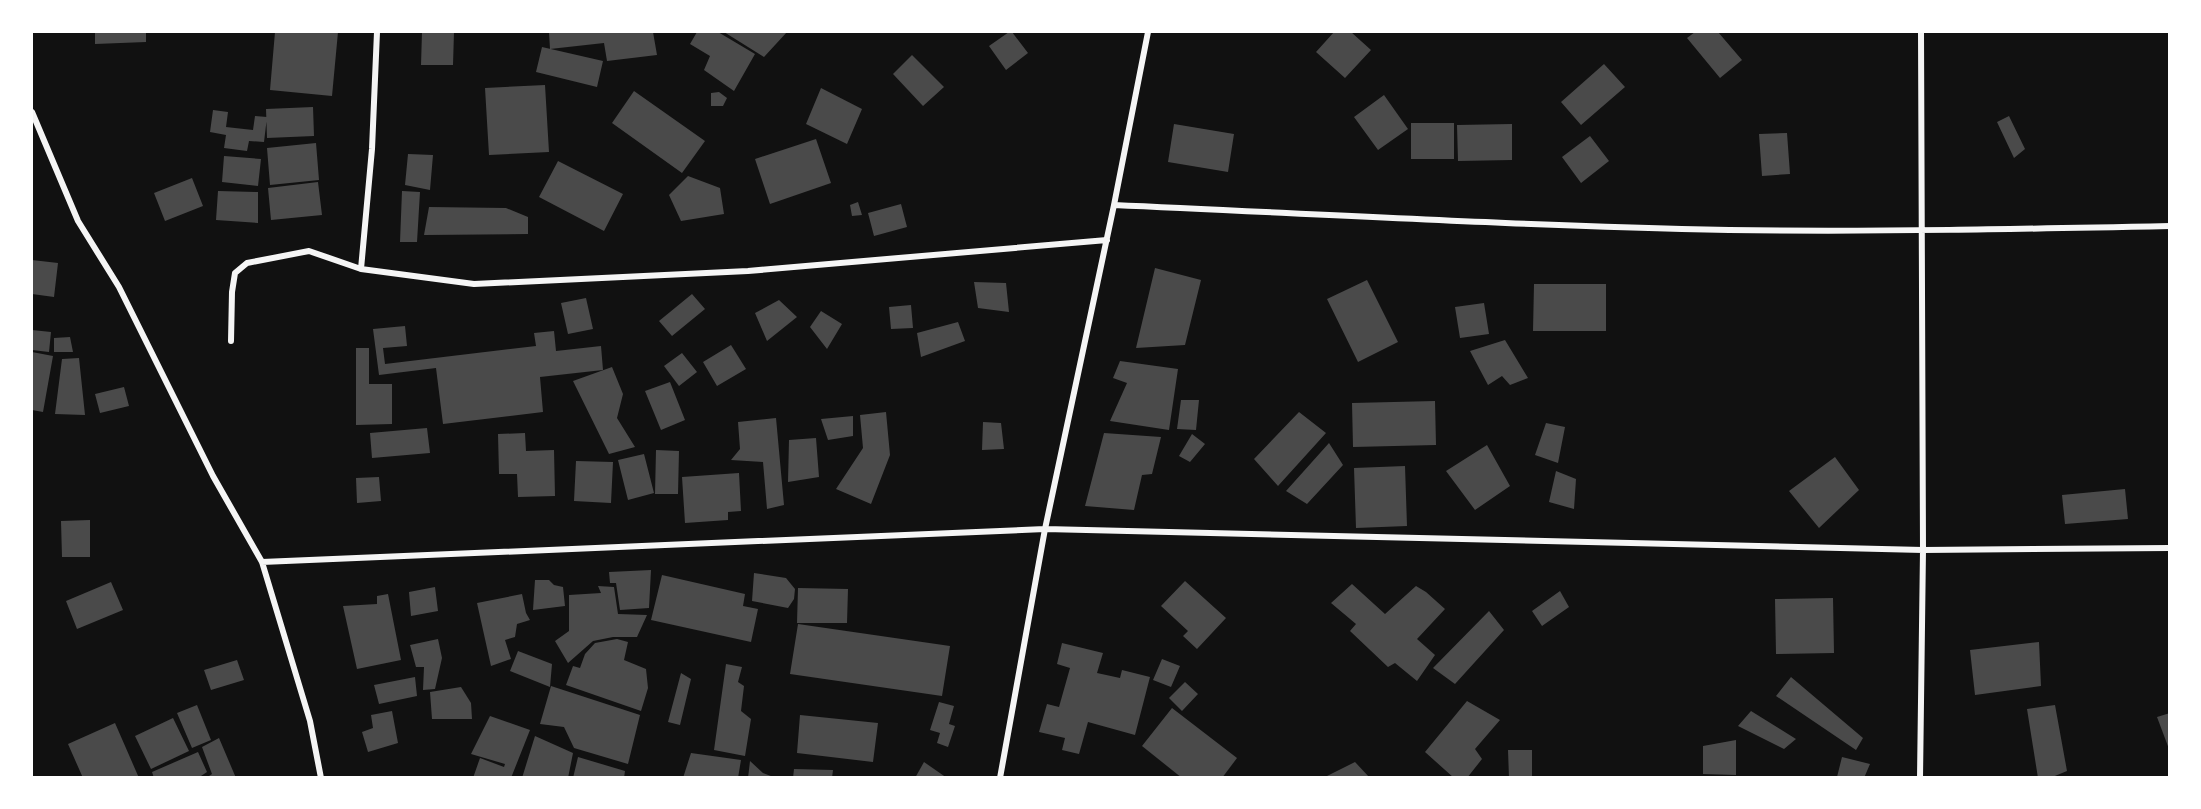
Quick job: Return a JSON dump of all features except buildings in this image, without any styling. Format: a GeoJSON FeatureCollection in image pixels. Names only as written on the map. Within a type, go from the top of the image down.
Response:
{"type":"FeatureCollection","features":[{"type":"Feature","properties":{"kind":"street"},"geometry":{"type":"LineString","coordinates":[[361,269],[372,149],[377,32]]}},
{"type":"Feature","properties":{"kind":"street"},"geometry":{"type":"LineString","coordinates":[[1000,777],[1045,529],[1107,240],[1148,32]]}},
{"type":"Feature","properties":{"kind":"street"},"geometry":{"type":"LineString","coordinates":[[1920,777],[1923,550],[1921,32]]}},
{"type":"Feature","properties":{"kind":"street"},"geometry":{"type":"LineString","coordinates":[[32,112],[78,221],[119,287],[213,476],[262,562],[310,721],[321,777]]}},
{"type":"Feature","properties":{"kind":"street"},"geometry":{"type":"LineString","coordinates":[[1114,205],[1728,230],[1921,231],[2169,226]]}},
{"type":"Feature","properties":{"kind":"street"},"geometry":{"type":"LineString","coordinates":[[231,341],[232,292],[235,273],[247,263],[309,251],[361,269],[474,284],[748,271],[1107,240]]}},
{"type":"Feature","properties":{"kind":"street"},"geometry":{"type":"LineString","coordinates":[[262,562],[1045,529],[1923,550],[2169,548]]}}]}
